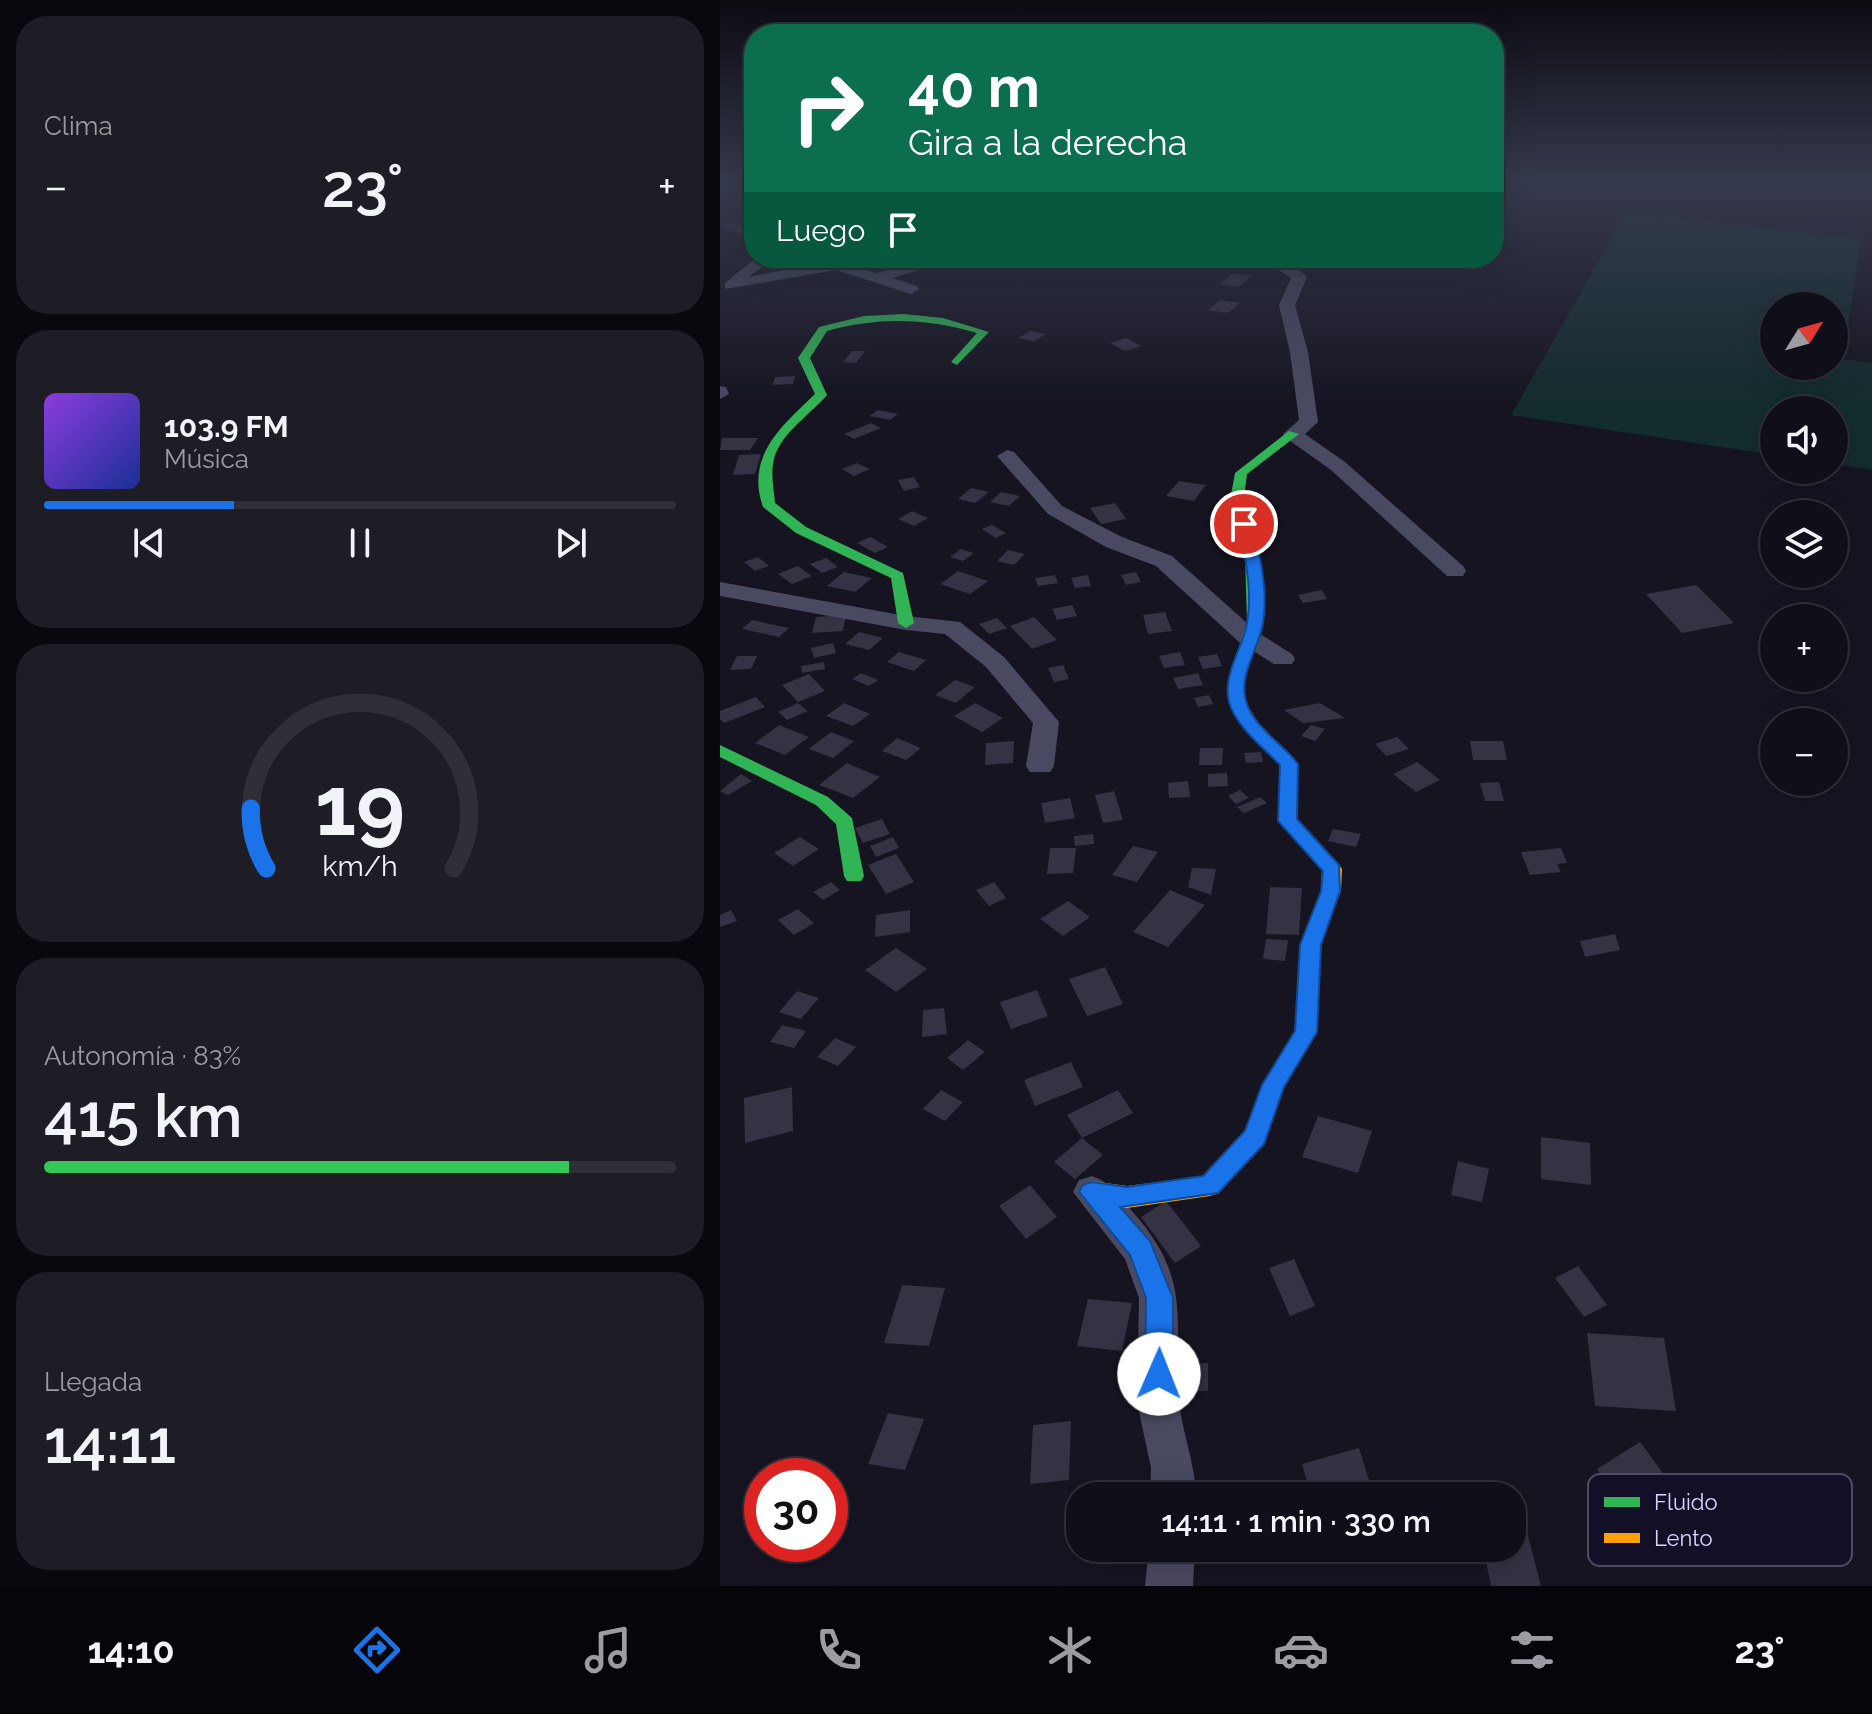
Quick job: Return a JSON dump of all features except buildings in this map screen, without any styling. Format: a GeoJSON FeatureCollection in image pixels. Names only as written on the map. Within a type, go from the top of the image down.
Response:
{"type":"FeatureCollection","features":[{"type":"Feature","properties":{"kind":"street"},"geometry":{"type":"LineString","coordinates":[[726,289],[749,268]]}},
{"type":"Feature","properties":{"kind":"street"},"geometry":{"type":"LineString","coordinates":[[726,289],[816,268]]}},
{"type":"Feature","properties":{"kind":"street"},"geometry":{"type":"LineString","coordinates":[[842,268],[881,276],[911,289]]}},
{"type":"Feature","properties":{"kind":"street"},"geometry":{"type":"LineString","coordinates":[[881,276],[913,268]]}},
{"type":"Feature","properties":{"kind":"street"},"geometry":{"type":"LineString","coordinates":[[1092,1192],[1127,1197],[1210,1186],[1255,1137],[1273,1085],[1306,1032],[1310,945],[1331,891],[1333,870],[1287,821],[1289,764],[1250,724],[1237,701],[1237,677],[1255,622],[1252,554],[1236,506],[1241,473],[1309,422],[1299,352],[1287,305],[1299,277],[1286,268]]}},
{"type":"Feature","properties":{"kind":"street"},"geometry":{"type":"LineString","coordinates":[[906,623],[898,576],[801,530],[768,504],[771,488],[766,464],[784,426],[809,411],[821,395],[804,358],[823,329],[873,316],[952,319],[984,332],[957,362]]}},
{"type":"Feature","properties":{"kind":"street"},"geometry":{"type":"LineString","coordinates":[[1293,434],[1338,466],[1455,571]]}},
{"type":"Feature","properties":{"kind":"street"},"geometry":{"type":"LineString","coordinates":[[1007,456],[1055,510],[1114,542],[1164,561],[1248,637],[1283,659]]}},
{"type":"Feature","properties":{"kind":"street"},"geometry":{"type":"LineString","coordinates":[[720,589],[906,623],[952,627],[995,662],[1046,722],[1040,766]]}},
{"type":"Feature","properties":{"kind":"street"},"geometry":{"type":"LineString","coordinates":[[720,750],[822,801],[845,822],[854,876]]}},
{"type":"Feature","properties":{"kind":"street"},"geometry":{"type":"LineString","coordinates":[[1092,1192],[1141,1249],[1159,1298],[1158,1402],[1173,1468],[1173,1482]]}},
{"type":"Feature","properties":{"kind":"street"},"geometry":{"type":"LineString","coordinates":[[1169,1586],[1171,1562]]}},
{"type":"Feature","properties":{"kind":"green space"},"geometry":{"type":"Polygon","coordinates":[[[1602,256],[1858,256],[1848,326],[1848,292],[1760,292],[1760,380],[1848,380],[1848,360],[1872,363],[1872,470],[1848,466],[1848,396],[1760,396],[1760,453],[1511,415],[1602,256]]]}},
{"type":"Feature","properties":{"kind":"traffic: fast"},"geometry":{"type":"LineString","coordinates":[[906,623],[898,576],[801,530],[768,504],[766,465],[772,448],[784,431],[821,395],[804,358],[823,329],[843,323],[904,317],[943,321],[984,332],[957,362]]}},
{"type":"Feature","properties":{"kind":"traffic: fast"},"geometry":{"type":"LineString","coordinates":[[1293,434],[1241,473],[1236,506],[1252,554],[1255,622],[1237,677],[1237,701],[1250,724],[1289,764],[1287,821],[1332,869]]}},
{"type":"Feature","properties":{"kind":"traffic: fast"},"geometry":{"type":"LineString","coordinates":[[720,750],[822,801],[845,822],[854,876]]}},
{"type":"Feature","properties":{"kind":"traffic: slow"},"geometry":{"type":"LineString","coordinates":[[1092,1192],[1127,1197],[1210,1186],[1255,1137],[1273,1085],[1306,1032],[1310,945],[1331,891],[1332,869]]}},
{"type":"Feature","properties":{"kind":"route"},"geometry":{"type":"LineString","coordinates":[[1159,1374],[1159,1298],[1141,1249],[1092,1192],[1127,1197],[1210,1186],[1255,1137],[1273,1085],[1306,1032],[1312,966],[1310,945],[1331,891],[1333,870],[1287,821],[1289,764],[1250,724],[1237,701],[1237,677],[1255,622],[1252,554],[1244,524]]}}]}
